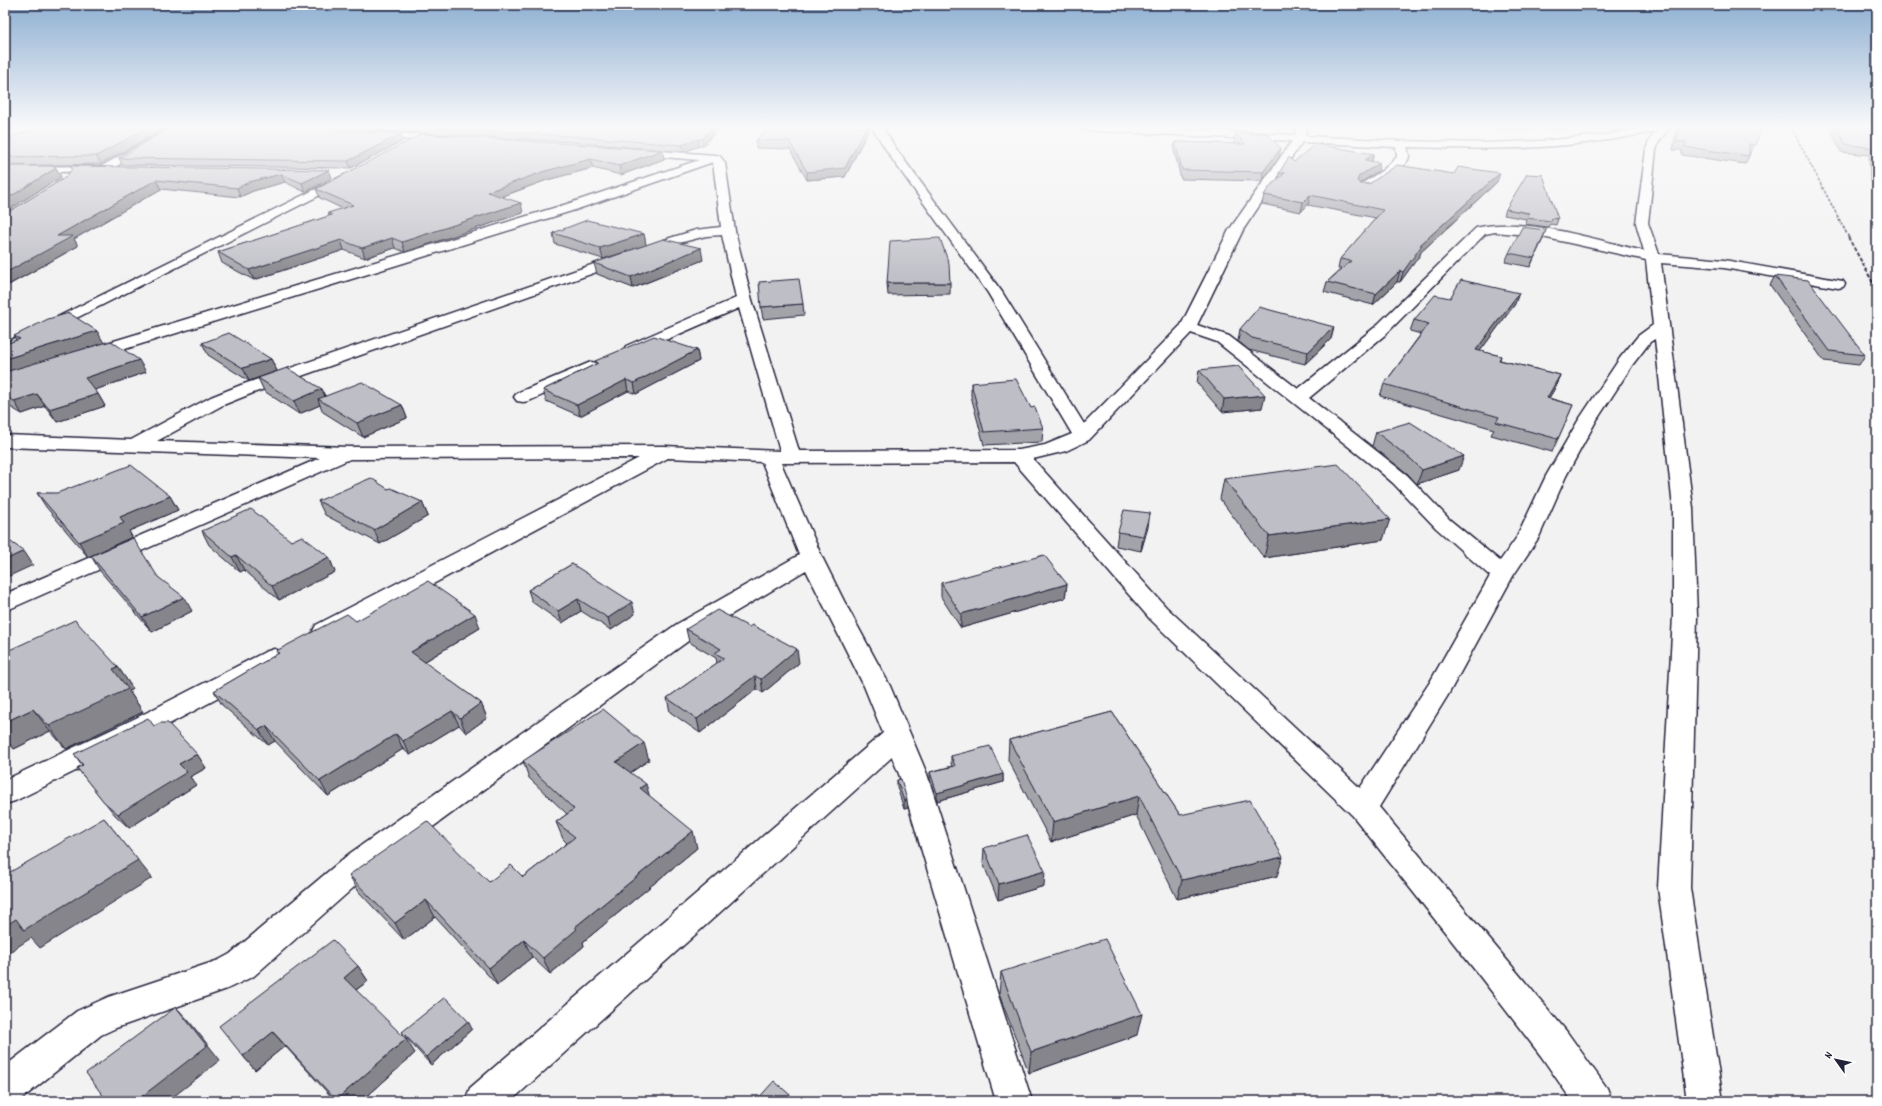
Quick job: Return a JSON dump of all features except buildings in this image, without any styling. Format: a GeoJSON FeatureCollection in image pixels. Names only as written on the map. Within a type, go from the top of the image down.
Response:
{"type":"FeatureCollection","features":[{"type":"Feature","properties":{"kind":"street"},"geometry":{"type":"LineString","coordinates":[[66,182],[69,179]]}},
{"type":"Feature","properties":{"kind":"street"},"geometry":{"type":"LineString","coordinates":[[5,349],[344,179]]}},
{"type":"Feature","properties":{"kind":"street"},"geometry":{"type":"LineString","coordinates":[[80,358],[571,207],[655,179]]}},
{"type":"Feature","properties":{"kind":"street"},"geometry":{"type":"LineString","coordinates":[[721,179],[728,231],[780,457],[811,557],[832,601],[877,686],[916,782],[1014,1101]]}},
{"type":"Feature","properties":{"kind":"street"},"geometry":{"type":"LineString","coordinates":[[912,179],[995,292],[1082,436]]}},
{"type":"Feature","properties":{"kind":"street"},"geometry":{"type":"LineString","coordinates":[[5,441],[136,444],[349,453],[664,452],[780,457],[1019,456],[1054,450],[1068,445],[1082,436],[1188,327],[1236,230],[1270,179]]}},
{"type":"Feature","properties":{"kind":"street"},"geometry":{"type":"LineString","coordinates":[[1362,189],[1376,179]]}},
{"type":"Feature","properties":{"kind":"street"},"geometry":{"type":"LineString","coordinates":[[1647,179],[1642,223],[1653,257],[1683,508],[1686,616],[1674,888],[1705,1101]]}},
{"type":"Feature","properties":{"kind":"street"},"geometry":{"type":"LineString","coordinates":[[1298,398],[1380,331],[1481,231],[1485,229],[1508,228],[1530,231],[1653,257],[1723,264],[1838,284]]}},
{"type":"Feature","properties":{"kind":"street"},"geometry":{"type":"LineString","coordinates":[[136,444],[217,401],[246,389],[695,233],[714,230],[728,231]]}},
{"type":"Feature","properties":{"kind":"street"},"geometry":{"type":"LineString","coordinates":[[523,398],[744,300]]}},
{"type":"Feature","properties":{"kind":"street"},"geometry":{"type":"LineString","coordinates":[[1363,808],[1439,688],[1502,575],[1528,537],[1556,476],[1587,421],[1626,362],[1644,339],[1662,326]]}},
{"type":"Feature","properties":{"kind":"street"},"geometry":{"type":"LineString","coordinates":[[1188,327],[1223,339],[1298,398],[1400,479],[1443,524],[1502,575]]}},
{"type":"Feature","properties":{"kind":"street"},"geometry":{"type":"LineString","coordinates":[[5,793],[145,725],[664,452]]}},
{"type":"Feature","properties":{"kind":"street"},"geometry":{"type":"LineString","coordinates":[[5,603],[349,453]]}},
{"type":"Feature","properties":{"kind":"street"},"geometry":{"type":"LineString","coordinates":[[1019,456],[1158,613],[1363,808],[1554,1044],[1594,1101]]}},
{"type":"Feature","properties":{"kind":"street"},"geometry":{"type":"LineString","coordinates":[[5,1089],[89,1023],[108,1014],[227,973],[242,965],[373,854],[686,630],[811,557]]}},
{"type":"Feature","properties":{"kind":"street"},"geometry":{"type":"LineString","coordinates":[[482,1101],[898,736]]}},
{"type":"Feature","properties":{"kind":"railway"},"geometry":{"type":"LineString","coordinates":[[1818,179],[1849,238]]}},
{"type":"Feature","properties":{"kind":"railway"},"geometry":{"type":"LineString","coordinates":[[1848,237],[1877,290]]}}]}
